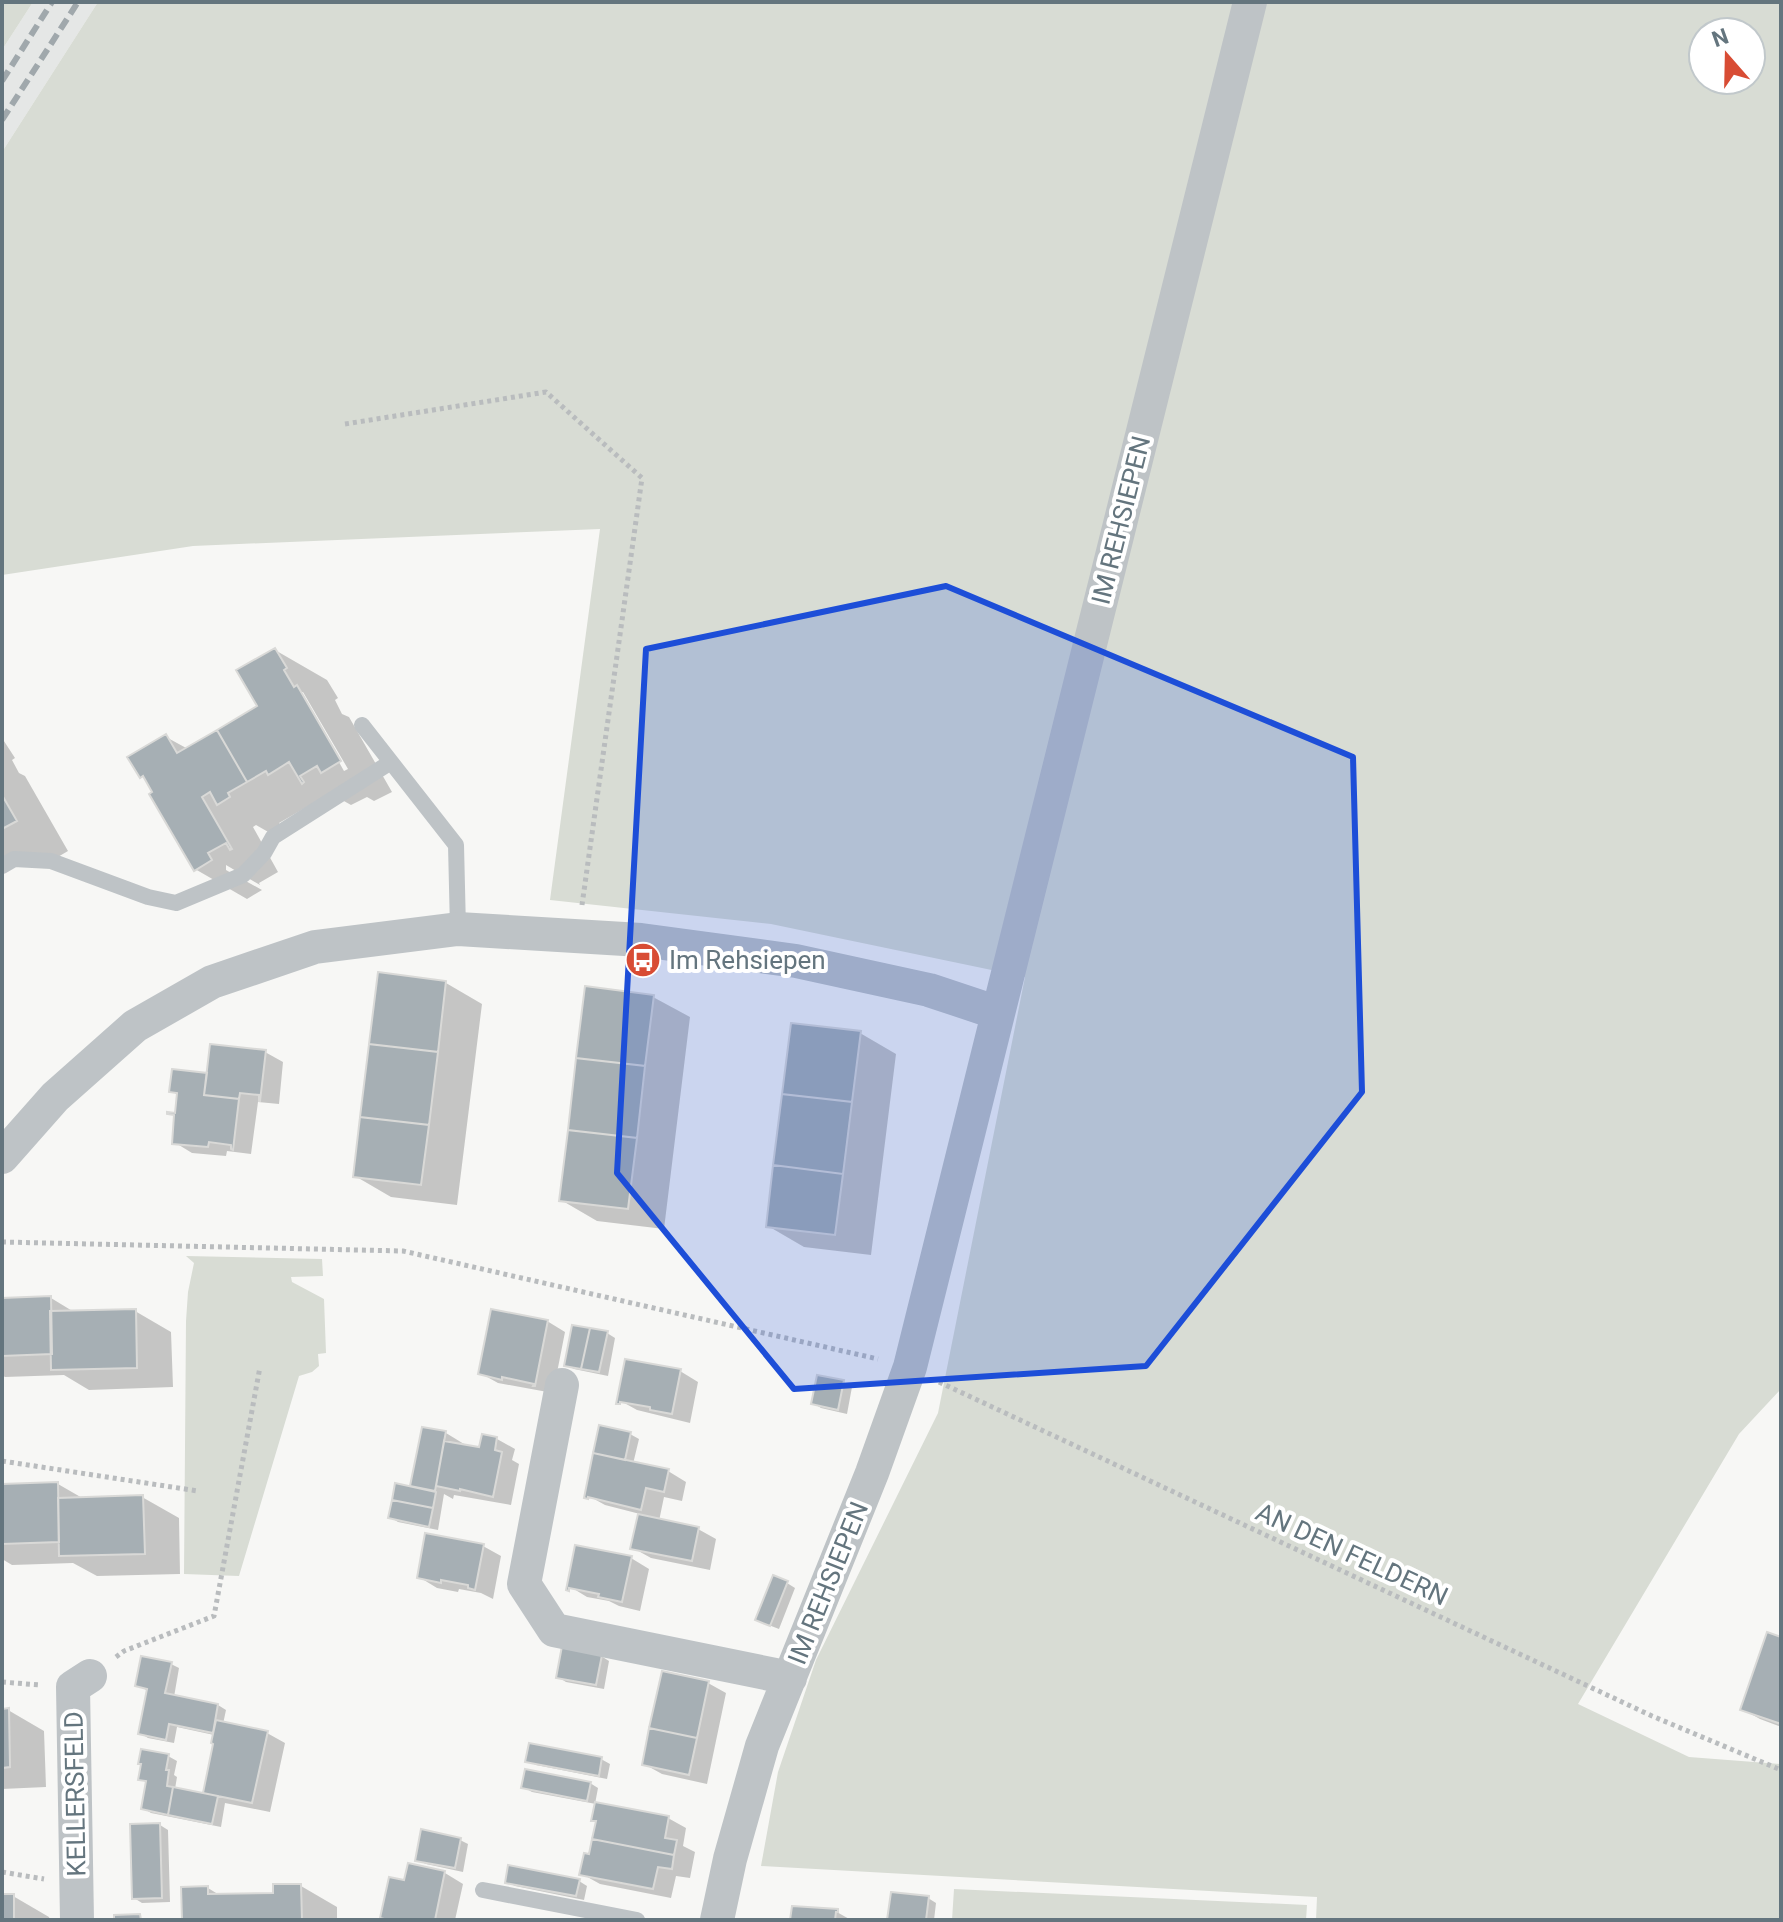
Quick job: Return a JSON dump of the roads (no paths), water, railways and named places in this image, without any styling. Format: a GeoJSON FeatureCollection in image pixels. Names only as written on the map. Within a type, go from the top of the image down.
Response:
{"type":"FeatureCollection","features":[{"type":"Feature","properties":{"kind":"street","name":"IM REHSIEPEN"},"geometry":{"type":"LineString","coordinates":[[717,1920],[730,1859],[762,1746],[872,1473],[910,1367],[1250,2]]}},
{"type":"Feature","properties":{"kind":"street"},"geometry":{"type":"LineString","coordinates":[[2,1157],[55,1097],[135,1026],[212,982],[315,947],[458,929],[641,940],[796,961],[929,990],[998,1013]]}},
{"type":"Feature","properties":{"kind":"street","name":"IM REHSIEPEN"},"geometry":{"type":"LineString","coordinates":[[562,1385],[524,1584],[554,1630],[790,1678]]}},
{"type":"Feature","properties":{"kind":"street","name":"KELLERSFELD"},"geometry":{"type":"LineString","coordinates":[[77,1920],[73,1687],[90,1676]]}},
{"type":"Feature","properties":{"kind":"lane"},"geometry":{"type":"LineString","coordinates":[[362,725],[456,845],[458,929]]}},
{"type":"Feature","properties":{"kind":"lane"},"geometry":{"type":"LineString","coordinates":[[2,866],[14,859],[51,861],[148,897],[176,903],[243,875],[264,853],[273,837],[391,762]]}},
{"type":"Feature","properties":{"kind":"lane"},"geometry":{"type":"LineString","coordinates":[[483,1890],[637,1920]]}},
{"type":"Feature","properties":{"kind":"railway"},"geometry":{"type":"LineString","coordinates":[[2,81],[52,2]]}},
{"type":"Feature","properties":{"kind":"railway"},"geometry":{"type":"LineString","coordinates":[[2,120],[78,2]]}},
{"type":"Feature","properties":{"kind":"place","name":"Im Rehsiepen"},"geometry":{"type":"Point","coordinates":[643,960]}}]}
